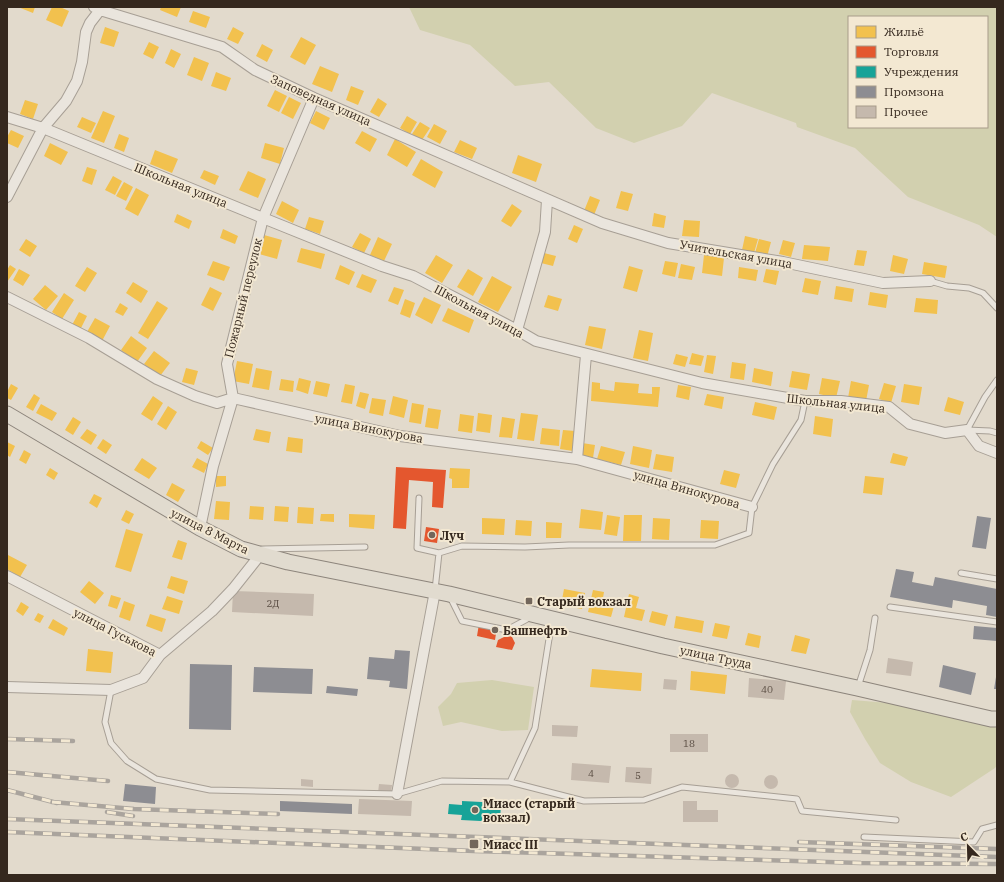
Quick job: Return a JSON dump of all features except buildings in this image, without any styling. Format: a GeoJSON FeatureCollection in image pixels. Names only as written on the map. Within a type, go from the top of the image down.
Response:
{"type":"FeatureCollection","features":[{"type":"Feature","properties":{"kind":"main road","name":"улица 8 Марта"},"geometry":{"type":"LineString","coordinates":[[7,414],[200,528],[241,549],[288,562],[442,593]]}},
{"type":"Feature","properties":{"kind":"main road","name":"улица Труда"},"geometry":{"type":"LineString","coordinates":[[442,593],[663,646],[858,688],[995,720]]}},
{"type":"Feature","properties":{"kind":"street","name":"Заповедная улица"},"geometry":{"type":"LineString","coordinates":[[97,8],[222,47],[255,70],[314,98],[547,200]]}},
{"type":"Feature","properties":{"kind":"street"},"geometry":{"type":"LineString","coordinates":[[7,197],[42,128],[66,100],[78,80],[86,32],[97,8]]}},
{"type":"Feature","properties":{"kind":"street","name":"Пожарный переулок"},"geometry":{"type":"LineString","coordinates":[[200,528],[213,466],[233,398],[227,364],[263,218],[314,98]]}},
{"type":"Feature","properties":{"kind":"street","name":"Школьная улица"},"geometry":{"type":"LineString","coordinates":[[7,117],[42,128],[382,266],[413,276],[536,342],[702,383],[805,401],[841,401],[889,407],[910,424],[945,433],[967,430]]}},
{"type":"Feature","properties":{"kind":"street"},"geometry":{"type":"LineString","coordinates":[[516,330],[545,232],[547,200]]}},
{"type":"Feature","properties":{"kind":"street","name":"Учительская улица"},"geometry":{"type":"LineString","coordinates":[[547,200],[602,223],[668,242],[831,271],[883,283],[930,280]]}},
{"type":"Feature","properties":{"kind":"street","name":"улица Винокурова"},"geometry":{"type":"LineString","coordinates":[[7,297],[89,338],[157,379],[195,396],[217,402],[233,398],[400,436],[577,459],[752,507]]}},
{"type":"Feature","properties":{"kind":"street"},"geometry":{"type":"LineString","coordinates":[[577,459],[586,354]]}},
{"type":"Feature","properties":{"kind":"street"},"geometry":{"type":"LineString","coordinates":[[967,430],[979,446],[997,453]]}},
{"type":"Feature","properties":{"kind":"street","name":"улица Гуськова"},"geometry":{"type":"LineString","coordinates":[[7,576],[160,656],[233,589],[260,555]]}},
{"type":"Feature","properties":{"kind":"street"},"geometry":{"type":"LineString","coordinates":[[397,794],[442,593]]}},
{"type":"Feature","properties":{"kind":"street"},"geometry":{"type":"LineString","coordinates":[[7,687],[111,690],[143,678],[160,656]]}},
{"type":"Feature","properties":{"kind":"lane"},"geometry":{"type":"LineString","coordinates":[[930,280],[947,286],[969,288],[983,293],[997,308]]}},
{"type":"Feature","properties":{"kind":"lane"},"geometry":{"type":"LineString","coordinates":[[997,380],[985,397],[967,430],[990,431],[997,434]]}},
{"type":"Feature","properties":{"kind":"lane"},"geometry":{"type":"LineString","coordinates":[[419,498],[416,548],[439,553],[462,546],[525,547],[569,545],[715,545],[749,533],[752,507],[773,464],[801,420],[805,401]]}},
{"type":"Feature","properties":{"kind":"lane"},"geometry":{"type":"LineString","coordinates":[[241,549],[365,547]]}},
{"type":"Feature","properties":{"kind":"lane"},"geometry":{"type":"LineString","coordinates":[[439,553],[442,593],[462,621],[506,630],[535,615]]}},
{"type":"Feature","properties":{"kind":"lane"},"geometry":{"type":"LineString","coordinates":[[961,573],[997,579]]}},
{"type":"Feature","properties":{"kind":"lane"},"geometry":{"type":"LineString","coordinates":[[890,607],[997,622]]}},
{"type":"Feature","properties":{"kind":"lane"},"geometry":{"type":"LineString","coordinates":[[858,688],[870,650],[875,618]]}},
{"type":"Feature","properties":{"kind":"lane"},"geometry":{"type":"LineString","coordinates":[[510,782],[535,728],[552,619]]}},
{"type":"Feature","properties":{"kind":"lane"},"geometry":{"type":"LineString","coordinates":[[111,690],[105,722],[111,743],[128,761],[156,779],[210,790],[397,794],[442,781],[510,782],[584,801],[644,800],[682,787],[797,799],[802,811],[896,820]]}},
{"type":"Feature","properties":{"kind":"lane"},"geometry":{"type":"LineString","coordinates":[[864,837],[974,842],[982,829],[997,825]]}},
{"type":"Feature","properties":{"kind":"shaded area"},"geometry":{"type":"Polygon","coordinates":[[[409,7],[997,7],[997,237],[979,225],[908,197],[855,148],[797,127],[796,123],[712,93],[682,126],[634,143],[596,128],[549,82],[515,86],[470,45],[420,30],[409,7]]]}},
{"type":"Feature","properties":{"kind":"shaded area"},"geometry":{"type":"Polygon","coordinates":[[[492,680],[534,687],[528,730],[502,731],[461,722],[443,726],[438,707],[451,694],[457,683],[492,680]]]}},
{"type":"Feature","properties":{"kind":"shaded area"},"geometry":{"type":"Polygon","coordinates":[[[852,700],[889,703],[959,714],[997,728],[997,765],[995,768],[951,797],[911,782],[880,763],[850,712],[852,700]]]}},
{"type":"Feature","properties":{"kind":"railway"},"geometry":{"type":"LineString","coordinates":[[7,739],[73,741]]}},
{"type":"Feature","properties":{"kind":"railway"},"geometry":{"type":"LineString","coordinates":[[7,772],[108,781]]}},
{"type":"Feature","properties":{"kind":"railway"},"geometry":{"type":"LineString","coordinates":[[7,790],[57,803]]}},
{"type":"Feature","properties":{"kind":"railway"},"geometry":{"type":"LineString","coordinates":[[52,802],[134,809],[278,814]]}},
{"type":"Feature","properties":{"kind":"railway"},"geometry":{"type":"LineString","coordinates":[[107,812],[133,816]]}},
{"type":"Feature","properties":{"kind":"railway"},"geometry":{"type":"LineString","coordinates":[[7,819],[997,857]]}},
{"type":"Feature","properties":{"kind":"railway"},"geometry":{"type":"LineString","coordinates":[[7,832],[474,851],[861,863],[997,864]]}},
{"type":"Feature","properties":{"kind":"railway"},"geometry":{"type":"LineString","coordinates":[[799,842],[997,849]]}},
{"type":"Feature","properties":{"kind":"place","name":"Луч"},"geometry":{"type":"Point","coordinates":[432,535]}},
{"type":"Feature","properties":{"kind":"place","name":"Старый вокзал"},"geometry":{"type":"Point","coordinates":[529,601]}},
{"type":"Feature","properties":{"kind":"place","name":"Башнефть"},"geometry":{"type":"Point","coordinates":[495,630]}},
{"type":"Feature","properties":{"kind":"place","name":"Миасс (старый вокзал)"},"geometry":{"type":"Point","coordinates":[475,810]}},
{"type":"Feature","properties":{"kind":"place","name":"Миасс III"},"geometry":{"type":"Point","coordinates":[474,844]}}]}
